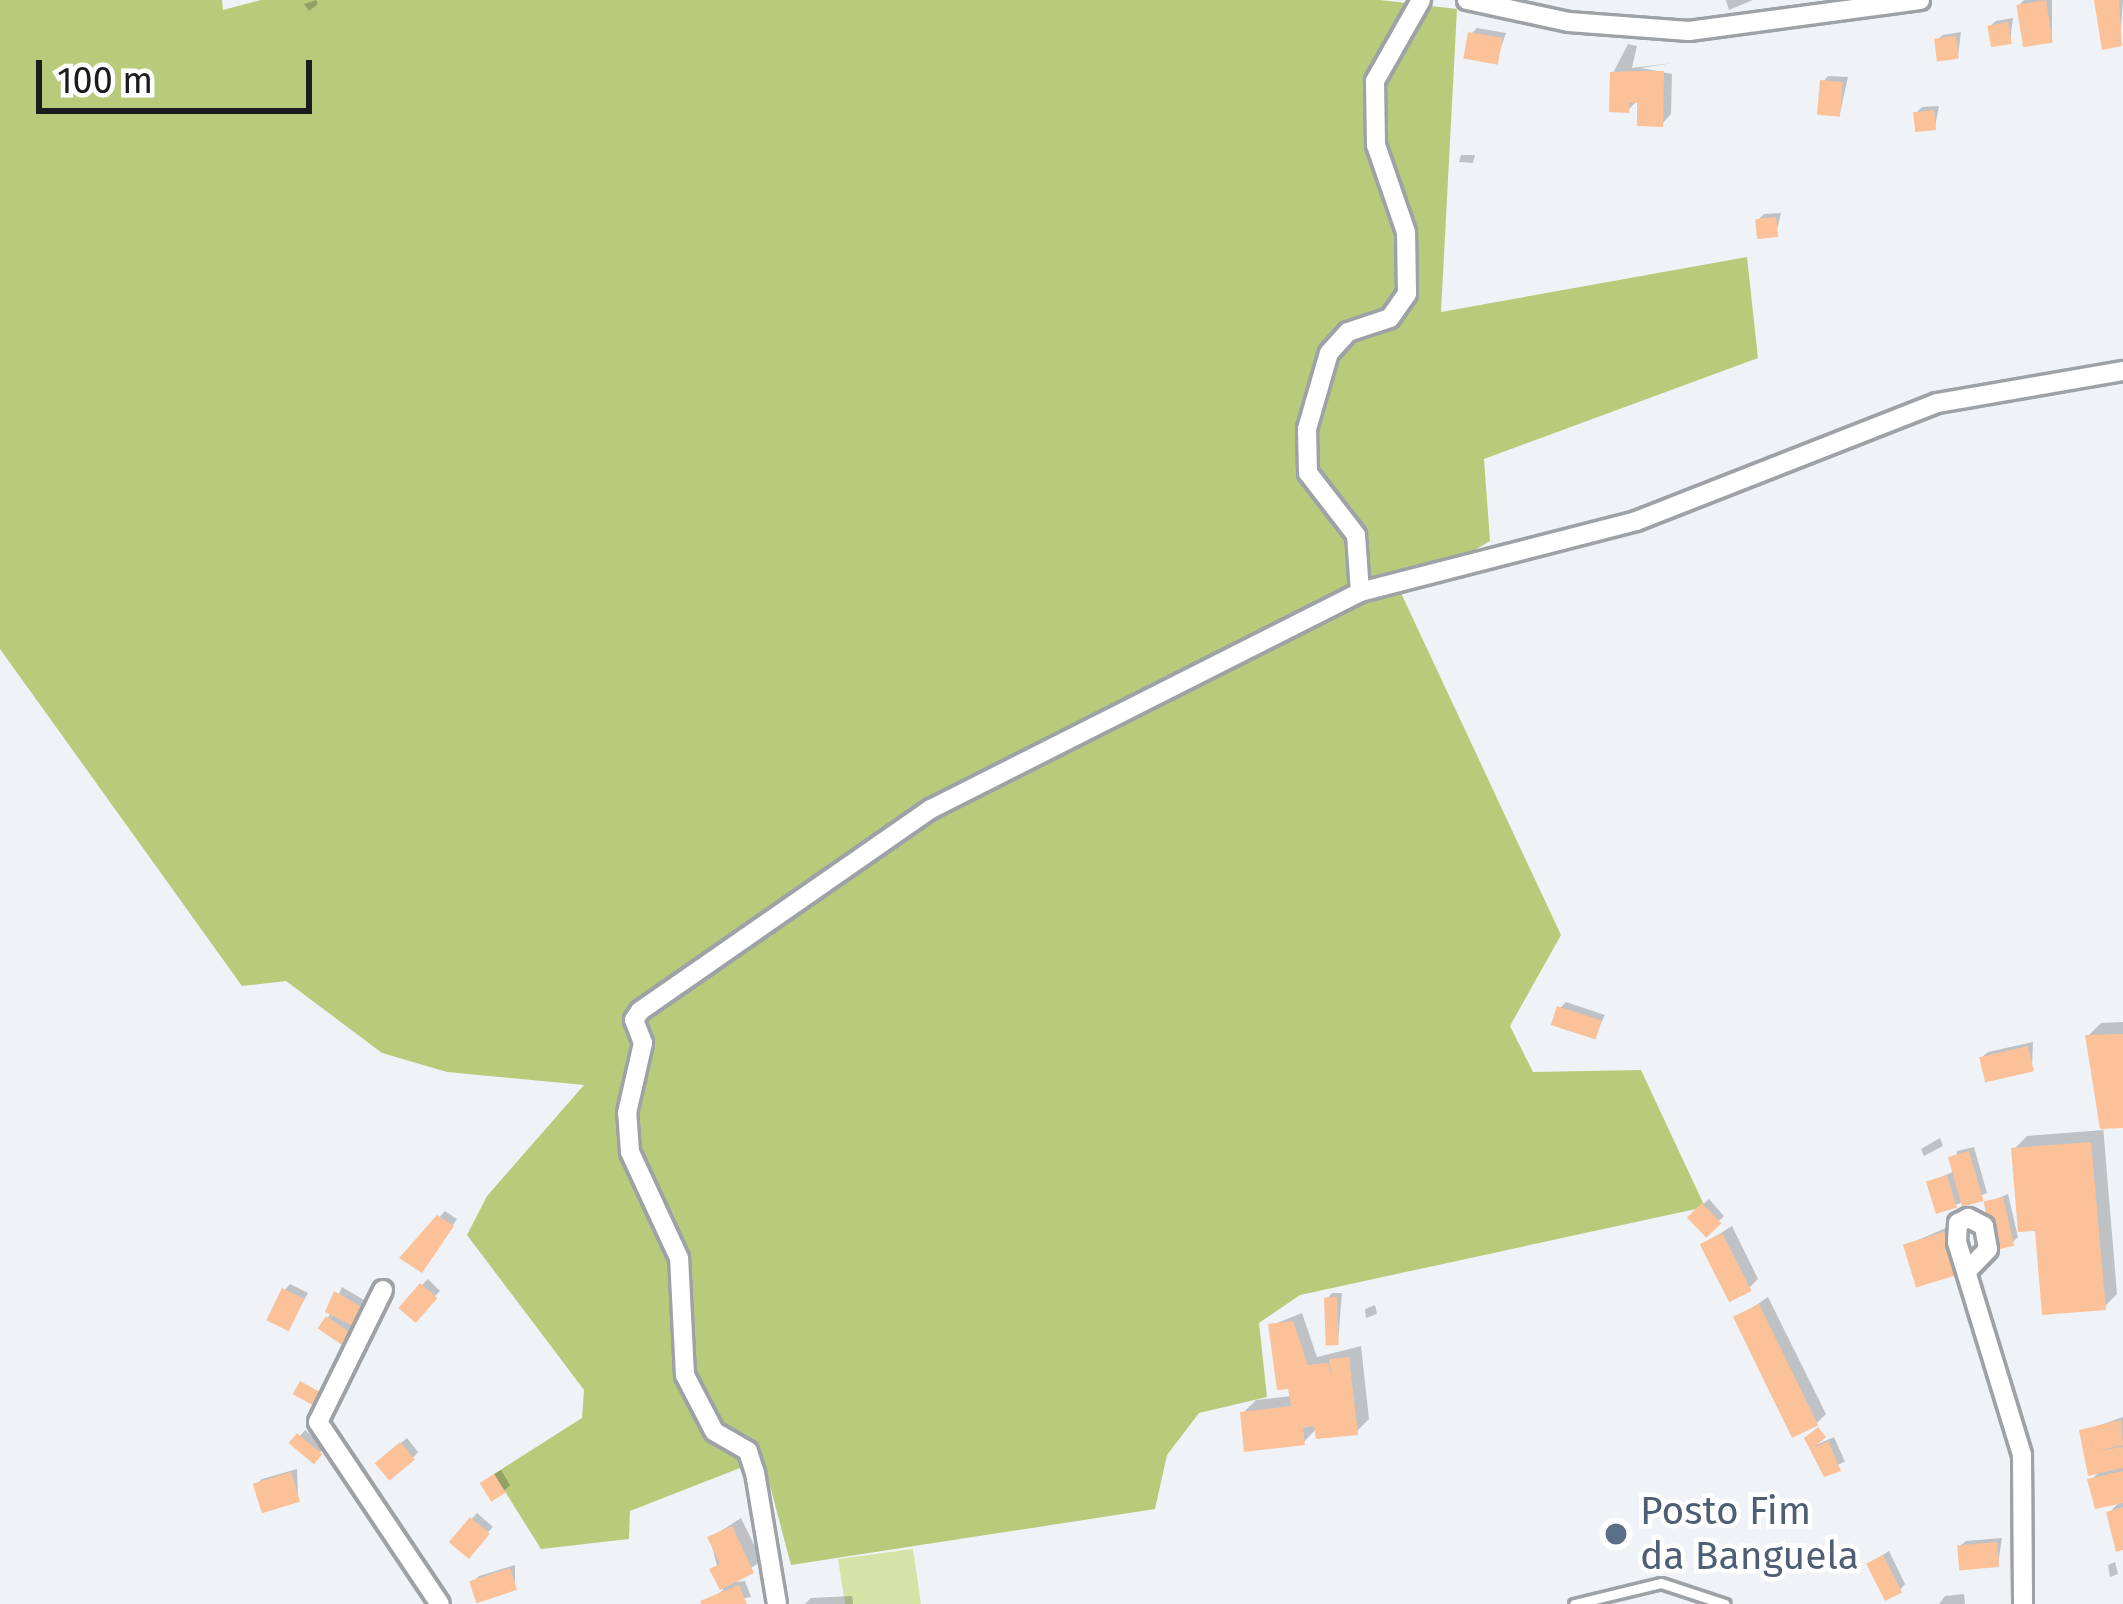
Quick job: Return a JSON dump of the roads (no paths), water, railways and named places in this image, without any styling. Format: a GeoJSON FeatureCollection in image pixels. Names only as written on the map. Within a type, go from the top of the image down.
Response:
{"type":"FeatureCollection","features":[{"type":"Feature","properties":{"kind":"street"},"geometry":{"type":"LineString","coordinates":[[1360,592],[1356,535],[1308,473],[1307,429],[1329,353],[1348,332],[1390,318],[1406,294],[1406,232],[1376,146],[1376,81],[1421,0]]}},
{"type":"Feature","properties":{"kind":"street"},"geometry":{"type":"LineString","coordinates":[[1467,0],[1569,22],[1689,31],[1919,0]]}},
{"type":"Feature","properties":{"kind":"street"},"geometry":{"type":"LineString","coordinates":[[777,1604],[748,1451],[714,1431],[685,1375],[679,1258],[631,1152],[628,1094],[644,1036],[635,1016],[931,809],[1360,592],[1636,521],[1937,403],[2123,370]]}},
{"type":"Feature","properties":{"kind":"street"},"geometry":{"type":"LineString","coordinates":[[1967,1271],[2022,1455],[2023,1604]]}},
{"type":"Feature","properties":{"kind":"street"},"geometry":{"type":"LineString","coordinates":[[383,1290],[357,1354],[321,1407],[320,1434],[440,1604]]}},
{"type":"Feature","properties":{"kind":"lane"},"geometry":{"type":"LineString","coordinates":[[1574,1604],[1676,1583],[1725,1604]]}},
{"type":"Feature","properties":{"kind":"place","name":"Posto Fim da Banguela"},"geometry":{"type":"Point","coordinates":[1616,1534]}}]}
